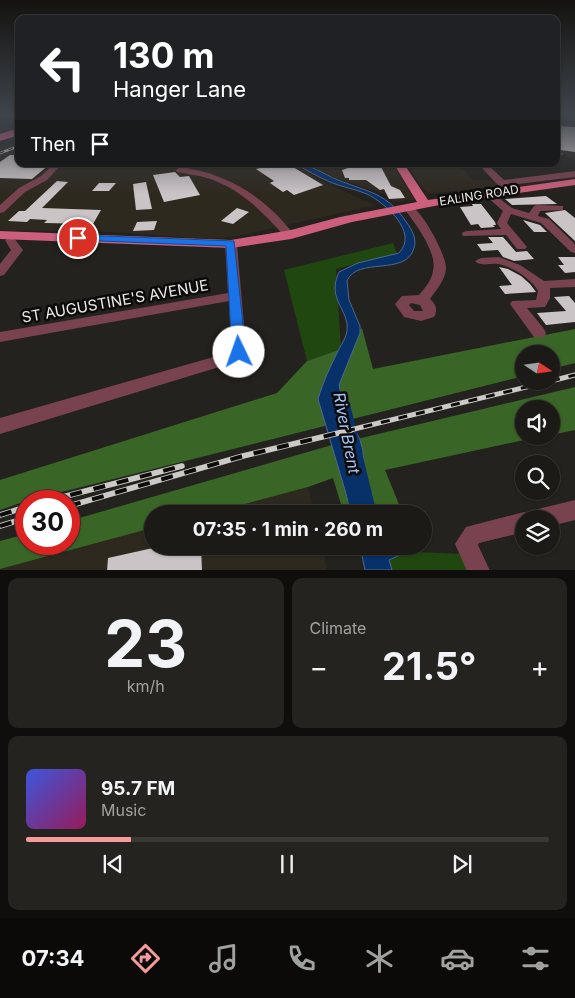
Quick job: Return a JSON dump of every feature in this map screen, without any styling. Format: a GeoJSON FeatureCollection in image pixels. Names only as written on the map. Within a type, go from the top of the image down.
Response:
{"type":"FeatureCollection","features":[{"type":"Feature","properties":{"kind":"main road"},"geometry":{"type":"LineString","coordinates":[[400,167],[425,204]]}},
{"type":"Feature","properties":{"kind":"main road","name":"EALING ROAD"},"geometry":{"type":"LineString","coordinates":[[63,238],[231,244],[263,241],[288,233],[350,219],[488,193],[506,186],[575,182]]}},
{"type":"Feature","properties":{"kind":"main road"},"geometry":{"type":"LineString","coordinates":[[5,242],[63,238]]}},
{"type":"Feature","properties":{"kind":"street"},"geometry":{"type":"LineString","coordinates":[[0,210],[22,190],[44,178],[55,167]]}},
{"type":"Feature","properties":{"kind":"street"},"geometry":{"type":"LineString","coordinates":[[485,167],[506,186],[575,174]]}},
{"type":"Feature","properties":{"kind":"street"},"geometry":{"type":"LineString","coordinates":[[180,170],[206,173],[221,179],[257,203],[288,233]]}},
{"type":"Feature","properties":{"kind":"street"},"geometry":{"type":"LineString","coordinates":[[488,193],[508,210],[545,221],[575,250]]}},
{"type":"Feature","properties":{"kind":"street"},"geometry":{"type":"LineString","coordinates":[[404,208],[420,223],[440,261],[437,278],[422,300]]}},
{"type":"Feature","properties":{"kind":"street"},"geometry":{"type":"LineString","coordinates":[[533,216],[537,208],[560,208]]}},
{"type":"Feature","properties":{"kind":"street"},"geometry":{"type":"LineString","coordinates":[[508,210],[502,220],[508,232],[522,247]]}},
{"type":"Feature","properties":{"kind":"street"},"geometry":{"type":"LineString","coordinates":[[467,234],[508,232]]}},
{"type":"Feature","properties":{"kind":"street"},"geometry":{"type":"LineString","coordinates":[[0,272],[5,242]]}},
{"type":"Feature","properties":{"kind":"street"},"geometry":{"type":"LineString","coordinates":[[0,426],[233,359],[237,356],[239,349],[231,244]]}},
{"type":"Feature","properties":{"kind":"street"},"geometry":{"type":"LineString","coordinates":[[480,261],[502,261],[522,270],[542,285],[545,292],[544,299],[540,304],[517,304],[539,334]]}},
{"type":"Feature","properties":{"kind":"street"},"geometry":{"type":"LineString","coordinates":[[542,285],[575,283]]}},
{"type":"Feature","properties":{"kind":"street","name":"ST AUGUSTINE'S AVENUE"},"geometry":{"type":"LineString","coordinates":[[0,337],[235,296]]}},
{"type":"Feature","properties":{"kind":"street"},"geometry":{"type":"LineString","coordinates":[[560,514],[575,510]]}},
{"type":"Feature","properties":{"kind":"street"},"geometry":{"type":"LineString","coordinates":[[479,570],[466,544],[468,540],[473,534],[515,524]]}},
{"type":"Feature","properties":{"kind":"shaded area"},"geometry":{"type":"Polygon","coordinates":[[[15,141],[15,167],[52,167],[41,181],[56,167],[298,167],[329,185],[375,205],[237,236],[210,239],[111,232],[0,230],[0,147],[15,141]]]}},
{"type":"Feature","properties":{"kind":"shaded area"},"geometry":{"type":"Polygon","coordinates":[[[560,141],[575,141],[575,161],[560,151],[560,141]]]}},
{"type":"Feature","properties":{"kind":"shaded area"},"geometry":{"type":"Polygon","coordinates":[[[312,167],[395,167],[415,200],[393,202],[385,194],[334,177],[312,167]]]}},
{"type":"Feature","properties":{"kind":"shaded area"},"geometry":{"type":"Polygon","coordinates":[[[409,167],[461,167],[473,180],[495,180],[501,186],[427,194],[409,167]]]}},
{"type":"Feature","properties":{"kind":"shaded area"},"geometry":{"type":"Polygon","coordinates":[[[308,487],[312,505],[241,505],[308,487]]]}},
{"type":"Feature","properties":{"kind":"shaded area"},"geometry":{"type":"Polygon","coordinates":[[[144,530],[144,555],[324,555],[327,570],[0,570],[52,555],[80,555],[80,547],[144,530]]]}},
{"type":"Feature","properties":{"kind":"green space"},"geometry":{"type":"Polygon","coordinates":[[[393,243],[397,254],[336,269],[341,349],[307,361],[284,270],[393,243]]]}},
{"type":"Feature","properties":{"kind":"green space"},"geometry":{"type":"Polygon","coordinates":[[[362,328],[373,369],[575,329],[575,363],[560,367],[560,345],[515,345],[515,378],[70,490],[15,490],[15,505],[0,510],[0,480],[277,393],[307,361],[341,349],[362,328]]]}},
{"type":"Feature","properties":{"kind":"green space"},"geometry":{"type":"Polygon","coordinates":[[[575,387],[575,430],[560,433],[560,400],[521,400],[575,387]]]}},
{"type":"Feature","properties":{"kind":"green space"},"geometry":{"type":"Polygon","coordinates":[[[515,401],[515,442],[385,470],[399,505],[341,505],[333,478],[308,487],[241,505],[144,505],[144,530],[80,547],[80,518],[332,445],[515,401]]]}},
{"type":"Feature","properties":{"kind":"green space"},"geometry":{"type":"Polygon","coordinates":[[[15,537],[15,555],[52,555],[0,569],[0,541],[15,537]]]}},
{"type":"Feature","properties":{"kind":"green space"},"geometry":{"type":"Polygon","coordinates":[[[432,553],[461,554],[468,570],[383,570],[377,555],[432,555],[432,553]]]}},
{"type":"Feature","properties":{"kind":"water"},"geometry":{"type":"Polygon","coordinates":[[[301,167],[312,167],[384,199],[392,205],[411,229],[415,245],[409,257],[402,262],[361,269],[352,274],[347,281],[349,300],[360,326],[360,333],[339,385],[343,403],[360,440],[363,451],[363,473],[374,505],[349,505],[318,399],[327,374],[347,331],[345,317],[335,290],[339,272],[358,263],[399,253],[404,245],[405,236],[397,219],[374,198],[362,192],[330,182],[301,167]],[[334,393],[332,406],[343,437],[355,460],[354,447],[336,405],[334,393]]]}},
{"type":"Feature","properties":{"kind":"water"},"geometry":{"type":"Polygon","coordinates":[[[362,555],[398,556],[389,560],[392,570],[365,570],[362,555]]]}},
{"type":"Feature","properties":{"kind":"building"},"geometry":{"type":"Polygon","coordinates":[[[560,141],[575,141],[575,152],[560,150],[560,141]]]}},
{"type":"Feature","properties":{"kind":"building"},"geometry":{"type":"Polygon","coordinates":[[[10,155],[15,155],[15,167],[46,167],[32,179],[0,178],[0,162],[10,155]]]}},
{"type":"Feature","properties":{"kind":"building"},"geometry":{"type":"Polygon","coordinates":[[[264,167],[293,167],[323,185],[294,195],[287,190],[283,192],[270,183],[274,181],[256,169],[264,167]]]}},
{"type":"Feature","properties":{"kind":"building"},"geometry":{"type":"Polygon","coordinates":[[[381,167],[391,186],[400,190],[405,198],[389,199],[384,189],[380,190],[366,180],[349,180],[349,178],[345,178],[342,170],[348,168],[381,167]]]}},
{"type":"Feature","properties":{"kind":"building"},"geometry":{"type":"Polygon","coordinates":[[[175,172],[180,177],[189,176],[200,195],[164,202],[153,175],[175,172]]]}},
{"type":"Feature","properties":{"kind":"building"},"geometry":{"type":"Polygon","coordinates":[[[57,181],[68,182],[42,208],[101,210],[93,224],[44,223],[47,220],[30,219],[27,222],[8,221],[19,211],[25,211],[57,181]]]}},
{"type":"Feature","properties":{"kind":"building"},"geometry":{"type":"Polygon","coordinates":[[[146,182],[152,209],[136,210],[133,184],[146,182]]]}},
{"type":"Feature","properties":{"kind":"building"},"geometry":{"type":"Polygon","coordinates":[[[99,183],[116,183],[109,191],[92,191],[99,183]]]}},
{"type":"Feature","properties":{"kind":"building"},"geometry":{"type":"Polygon","coordinates":[[[546,196],[557,204],[512,205],[505,199],[546,196]]]}},
{"type":"Feature","properties":{"kind":"building"},"geometry":{"type":"Polygon","coordinates":[[[472,204],[481,204],[495,222],[496,225],[493,225],[495,227],[481,228],[478,224],[471,225],[460,207],[473,206],[472,204]]]}},
{"type":"Feature","properties":{"kind":"building"},"geometry":{"type":"Polygon","coordinates":[[[237,208],[249,212],[233,224],[221,221],[237,208]]]}},
{"type":"Feature","properties":{"kind":"building"},"geometry":{"type":"Polygon","coordinates":[[[565,210],[575,218],[575,241],[545,213],[565,210]]]}},
{"type":"Feature","properties":{"kind":"building"},"geometry":{"type":"Polygon","coordinates":[[[523,220],[540,225],[547,232],[534,232],[523,220]]]}},
{"type":"Feature","properties":{"kind":"building"},"geometry":{"type":"Polygon","coordinates":[[[157,221],[154,230],[133,231],[137,222],[157,221]]]}},
{"type":"Feature","properties":{"kind":"building"},"geometry":{"type":"Polygon","coordinates":[[[488,237],[503,237],[516,252],[527,251],[534,259],[514,261],[503,257],[498,250],[482,251],[477,244],[493,243],[488,237]]]}},
{"type":"Feature","properties":{"kind":"building"},"geometry":{"type":"Polygon","coordinates":[[[558,257],[575,257],[575,272],[565,273],[558,265],[564,265],[558,257]]]}},
{"type":"Feature","properties":{"kind":"building"},"geometry":{"type":"Polygon","coordinates":[[[499,267],[508,269],[521,276],[536,292],[505,294],[499,286],[512,285],[499,267]]]}},
{"type":"Feature","properties":{"kind":"building"},"geometry":{"type":"Polygon","coordinates":[[[569,296],[575,303],[575,322],[546,325],[537,313],[566,311],[554,297],[569,296]]]}},
{"type":"Feature","properties":{"kind":"building"},"geometry":{"type":"Polygon","coordinates":[[[144,550],[144,555],[201,555],[202,570],[107,570],[108,558],[144,550]]]}},
{"type":"Feature","properties":{"kind":"waterway","name":"River Brent"},"geometry":{"type":"LineString","coordinates":[[339,404],[362,505]]}},
{"type":"Feature","properties":{"kind":"railway"},"geometry":{"type":"LineString","coordinates":[[0,153],[15,147]]}},
{"type":"Feature","properties":{"kind":"railway"},"geometry":{"type":"LineString","coordinates":[[346,431],[575,375]]}},
{"type":"Feature","properties":{"kind":"railway"},"geometry":{"type":"LineString","coordinates":[[80,503],[243,456],[351,430]]}},
{"type":"Feature","properties":{"kind":"railway"},"geometry":{"type":"LineString","coordinates":[[80,492],[182,466]]}},
{"type":"Feature","properties":{"kind":"railway"},"geometry":{"type":"LineString","coordinates":[[0,515],[15,510]]}},
{"type":"Feature","properties":{"kind":"railway"},"geometry":{"type":"LineString","coordinates":[[0,526],[15,521]]}},
{"type":"Feature","properties":{"kind":"route"},"geometry":{"type":"LineString","coordinates":[[78,238],[231,244],[239,352]]}}]}
